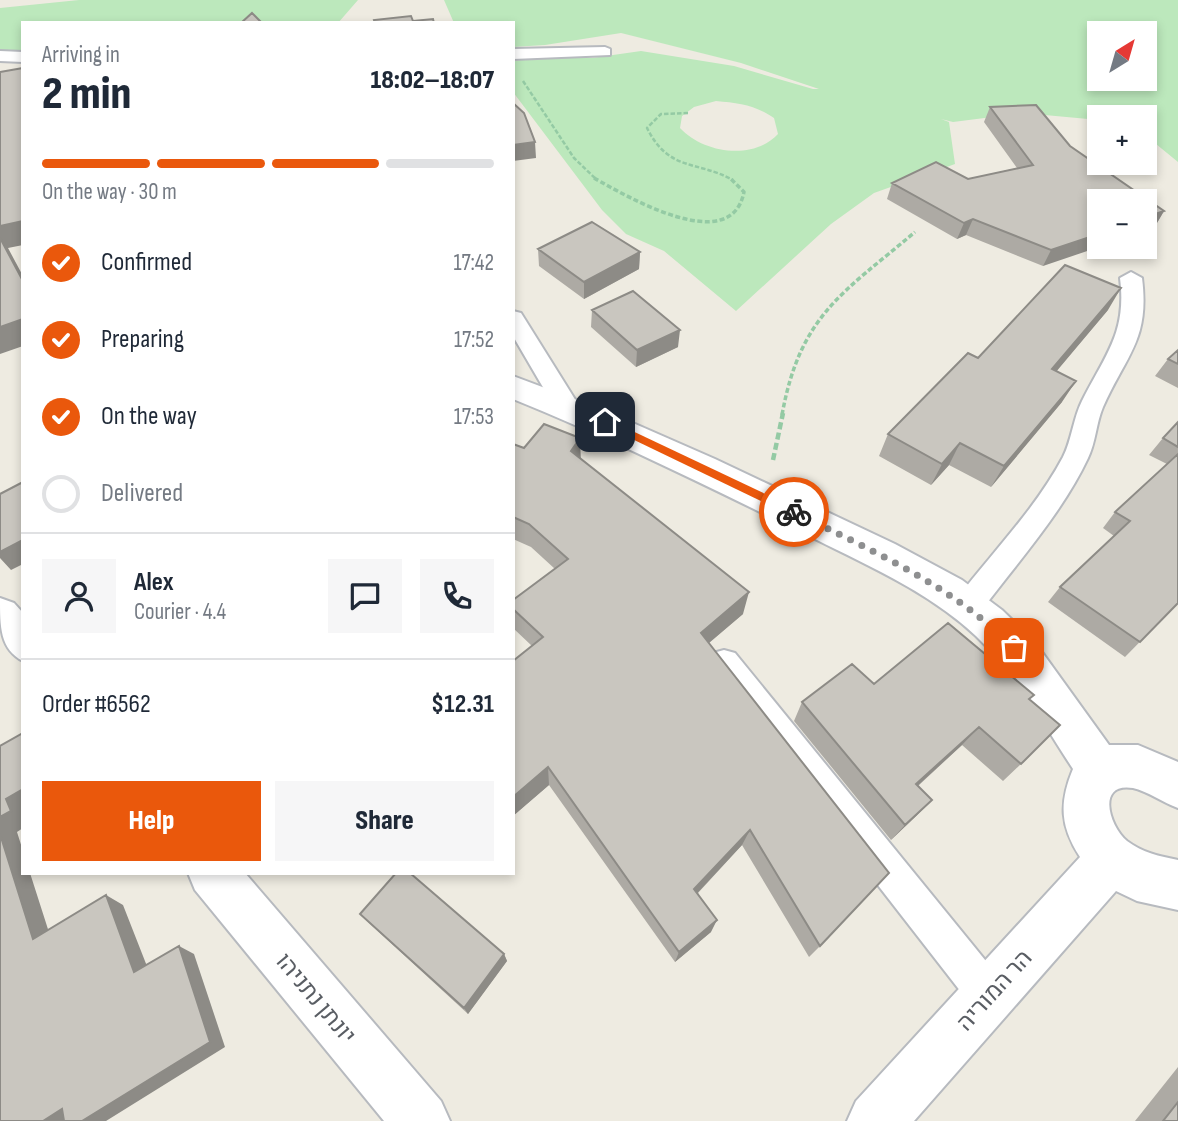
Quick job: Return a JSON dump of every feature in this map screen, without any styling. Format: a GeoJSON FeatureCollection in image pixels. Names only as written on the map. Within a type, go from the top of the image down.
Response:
{"type":"FeatureCollection","features":[{"type":"Feature","properties":{"kind":"street"},"geometry":{"type":"LineString","coordinates":[[515,388],[626,431],[888,559],[948,592],[968,606],[1014,648],[1100,771]]}},
{"type":"Feature","properties":{"kind":"street"},"geometry":{"type":"LineString","coordinates":[[0,615],[21,641]]}},
{"type":"Feature","properties":{"kind":"street"},"geometry":{"type":"LineString","coordinates":[[1178,786],[1160,774],[1138,766],[1117,765],[1100,771],[1088,783],[1083,799],[1090,830],[1112,859],[1133,875],[1156,884],[1178,885]]}},
{"type":"Feature","properties":{"kind":"street","name":"הר המוריה"},"geometry":{"type":"LineString","coordinates":[[876,1121],[1112,859]]}},
{"type":"Feature","properties":{"kind":"street","name":"יונתן נתניהו"},"geometry":{"type":"LineString","coordinates":[[214,875],[421,1121]]}},
{"type":"Feature","properties":{"kind":"lane"},"geometry":{"type":"LineString","coordinates":[[515,54],[605,52]]}},
{"type":"Feature","properties":{"kind":"lane"},"geometry":{"type":"LineString","coordinates":[[0,56],[21,57]]}},
{"type":"Feature","properties":{"kind":"lane"},"geometry":{"type":"LineString","coordinates":[[968,606],[1060,483],[1076,455],[1091,408],[1129,342],[1136,304],[1131,278]]}},
{"type":"Feature","properties":{"kind":"lane"},"geometry":{"type":"LineString","coordinates":[[515,321],[567,407]]}},
{"type":"Feature","properties":{"kind":"lane"},"geometry":{"type":"LineString","coordinates":[[724,663],[989,996]]}},
{"type":"Feature","properties":{"kind":"path"},"geometry":{"type":"LineString","coordinates":[[520,76],[574,158],[595,179],[671,216],[700,223],[718,220],[733,213],[742,202],[744,192],[738,184],[710,170],[664,157],[657,151],[647,128],[661,114],[688,113]]}},
{"type":"Feature","properties":{"kind":"path"},"geometry":{"type":"LineString","coordinates":[[757,494],[774,458],[799,350],[816,324],[838,300],[915,232]]}},
{"type":"Feature","properties":{"kind":"green space"},"geometry":{"type":"Polygon","coordinates":[[[79,0],[358,0],[340,21],[21,21],[21,56],[0,55],[0,8],[79,0]]]}},
{"type":"Feature","properties":{"kind":"green space"},"geometry":{"type":"Polygon","coordinates":[[[444,0],[1178,0],[1178,162],[1157,145],[1157,105],[1087,105],[1087,119],[1023,113],[953,122],[941,119],[949,122],[955,164],[874,193],[831,224],[736,311],[664,251],[626,234],[602,210],[515,95],[515,61],[561,55],[592,58],[641,51],[734,66],[819,89],[741,63],[621,33],[515,47],[515,21],[453,21],[444,0]],[[716,101],[694,107],[682,116],[680,128],[690,137],[715,148],[742,151],[768,143],[778,134],[774,118],[746,105],[716,101]]]}},
{"type":"Feature","properties":{"kind":"building"},"geometry":{"type":"Polygon","coordinates":[[[252,13],[260,21],[243,21],[252,13]]]}},
{"type":"Feature","properties":{"kind":"building"},"geometry":{"type":"Polygon","coordinates":[[[411,16],[413,21],[374,21],[411,16]]]}},
{"type":"Feature","properties":{"kind":"building"},"geometry":{"type":"Polygon","coordinates":[[[21,68],[21,221],[0,226],[0,72],[21,68]]]}},
{"type":"Feature","properties":{"kind":"building"},"geometry":{"type":"Polygon","coordinates":[[[515,105],[524,113],[535,142],[515,145],[515,105]]]}},
{"type":"Feature","properties":{"kind":"building"},"geometry":{"type":"Polygon","coordinates":[[[1036,105],[1070,146],[1087,158],[1087,175],[1112,175],[1132,189],[1087,189],[1087,238],[1051,250],[973,219],[964,223],[892,183],[936,162],[968,179],[1033,165],[990,107],[1036,105]]]}},
{"type":"Feature","properties":{"kind":"building"},"geometry":{"type":"Polygon","coordinates":[[[592,222],[640,252],[584,282],[538,249],[592,222]]]}},
{"type":"Feature","properties":{"kind":"building"},"geometry":{"type":"Polygon","coordinates":[[[0,238],[21,277],[21,320],[0,327],[0,238]]]}},
{"type":"Feature","properties":{"kind":"building"},"geometry":{"type":"Polygon","coordinates":[[[1065,265],[1121,288],[1052,369],[1076,381],[1004,466],[960,443],[942,464],[888,434],[968,353],[978,358],[1065,265]]]}},
{"type":"Feature","properties":{"kind":"building"},"geometry":{"type":"Polygon","coordinates":[[[633,291],[680,330],[637,350],[592,310],[633,291]]]}},
{"type":"Feature","properties":{"kind":"building"},"geometry":{"type":"Polygon","coordinates":[[[1178,350],[1178,364],[1168,359],[1178,350]]]}},
{"type":"Feature","properties":{"kind":"building"},"geometry":{"type":"Polygon","coordinates":[[[1178,422],[1178,447],[1163,438],[1178,422]]]}},
{"type":"Feature","properties":{"kind":"building"},"geometry":{"type":"Polygon","coordinates":[[[544,424],[580,438],[571,451],[749,592],[701,633],[889,873],[820,946],[750,830],[694,889],[717,920],[679,952],[548,767],[515,795],[515,659],[543,637],[515,611],[515,599],[568,559],[529,524],[515,518],[515,445],[524,448],[544,424]]]}},
{"type":"Feature","properties":{"kind":"building"},"geometry":{"type":"Polygon","coordinates":[[[1178,454],[1178,603],[1140,642],[1060,587],[1130,521],[1115,512],[1178,454]]]}},
{"type":"Feature","properties":{"kind":"building"},"geometry":{"type":"Polygon","coordinates":[[[21,483],[21,541],[0,552],[0,494],[21,483]]]}},
{"type":"Feature","properties":{"kind":"building"},"geometry":{"type":"Polygon","coordinates":[[[948,623],[1034,695],[1029,699],[1060,725],[1021,764],[979,727],[916,784],[932,800],[905,825],[802,702],[852,664],[874,684],[948,623]]]}},
{"type":"Feature","properties":{"kind":"building"},"geometry":{"type":"Polygon","coordinates":[[[21,734],[21,790],[6,799],[11,811],[0,817],[0,746],[21,734]]]}},
{"type":"Feature","properties":{"kind":"building"},"geometry":{"type":"Polygon","coordinates":[[[0,834],[33,939],[106,895],[134,972],[179,946],[210,1042],[82,1121],[64,1121],[62,1109],[43,1121],[0,1121],[0,834]]]}},
{"type":"Feature","properties":{"kind":"building"},"geometry":{"type":"Polygon","coordinates":[[[394,875],[412,875],[504,954],[464,1008],[360,914],[394,875]]]}},
{"type":"Feature","properties":{"kind":"building"},"geometry":{"type":"Polygon","coordinates":[[[1178,1102],[1178,1121],[1163,1121],[1178,1102]]]}},
{"type":"Feature","properties":{"kind":"way so far"},"geometry":{"type":"LineString","coordinates":[[794,512],[948,592],[989,623],[1014,648]]}},
{"type":"Feature","properties":{"kind":"route"},"geometry":{"type":"LineString","coordinates":[[605,422],[794,512]]}}]}
